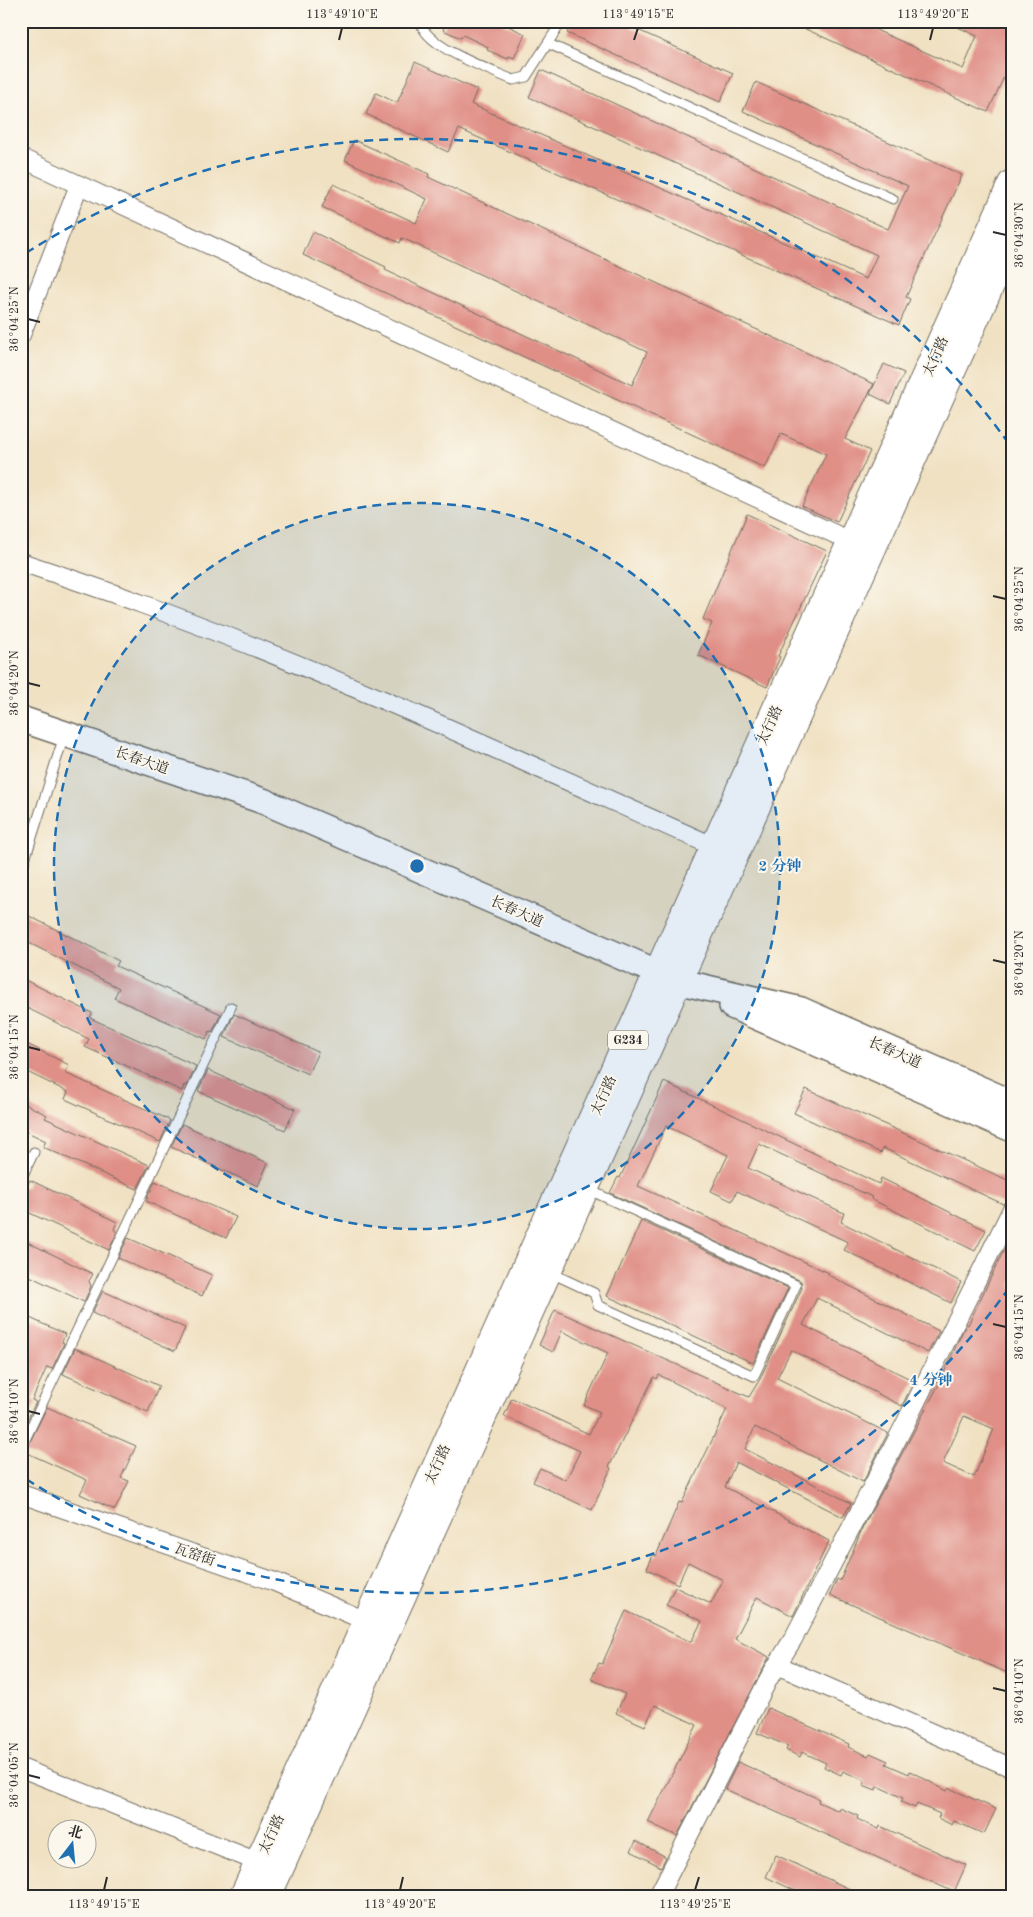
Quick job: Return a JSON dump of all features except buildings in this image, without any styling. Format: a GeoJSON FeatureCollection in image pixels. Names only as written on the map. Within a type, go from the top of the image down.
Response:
{"type":"FeatureCollection","features":[{"type":"Feature","properties":{"kind":"highway","name":"太行路"},"geometry":{"type":"LineString","coordinates":[[266,1896],[584,1188],[668,977],[714,847],[1012,184]]}},
{"type":"Feature","properties":{"kind":"highway","name":"太行路"},"geometry":{"type":"LineString","coordinates":[[244,1896],[366,1621],[1012,236]]}},
{"type":"Feature","properties":{"kind":"main road","name":"长春大道"},"geometry":{"type":"LineString","coordinates":[[21,719],[263,801],[668,977],[801,1010],[1012,1103]]}},
{"type":"Feature","properties":{"kind":"main road"},"geometry":{"type":"LineString","coordinates":[[668,977],[1012,1129]]}},
{"type":"Feature","properties":{"kind":"street"},"geometry":{"type":"LineString","coordinates":[[21,158],[852,542]]}},
{"type":"Feature","properties":{"kind":"street"},"geometry":{"type":"LineString","coordinates":[[21,335],[79,185]]}},
{"type":"Feature","properties":{"kind":"street"},"geometry":{"type":"LineString","coordinates":[[21,562],[142,604],[259,649],[471,738],[714,847]]}},
{"type":"Feature","properties":{"kind":"street"},"geometry":{"type":"LineString","coordinates":[[658,1896],[777,1665],[793,1639],[904,1426],[1012,1209]]}},
{"type":"Feature","properties":{"kind":"street","name":"瓦窑街"},"geometry":{"type":"LineString","coordinates":[[21,1494],[275,1582],[366,1621]]}},
{"type":"Feature","properties":{"kind":"street"},"geometry":{"type":"LineString","coordinates":[[777,1665],[1012,1768]]}},
{"type":"Feature","properties":{"kind":"street"},"geometry":{"type":"LineString","coordinates":[[21,1768],[258,1862]]}},
{"type":"Feature","properties":{"kind":"lane"},"geometry":{"type":"LineString","coordinates":[[421,21],[425,34],[436,44],[513,80],[526,77],[549,44],[562,21]]}},
{"type":"Feature","properties":{"kind":"lane"},"geometry":{"type":"LineString","coordinates":[[549,44],[893,199]]}},
{"type":"Feature","properties":{"kind":"lane"},"geometry":{"type":"LineString","coordinates":[[21,872],[65,734]]}},
{"type":"Feature","properties":{"kind":"lane"},"geometry":{"type":"LineString","coordinates":[[21,1448],[231,1007]]}},
{"type":"Feature","properties":{"kind":"lane"},"geometry":{"type":"LineString","coordinates":[[21,1178],[34,1152]]}},
{"type":"Feature","properties":{"kind":"lane"},"geometry":{"type":"LineString","coordinates":[[546,1271],[594,1293],[598,1305],[754,1376],[796,1285],[584,1188]]}}]}
